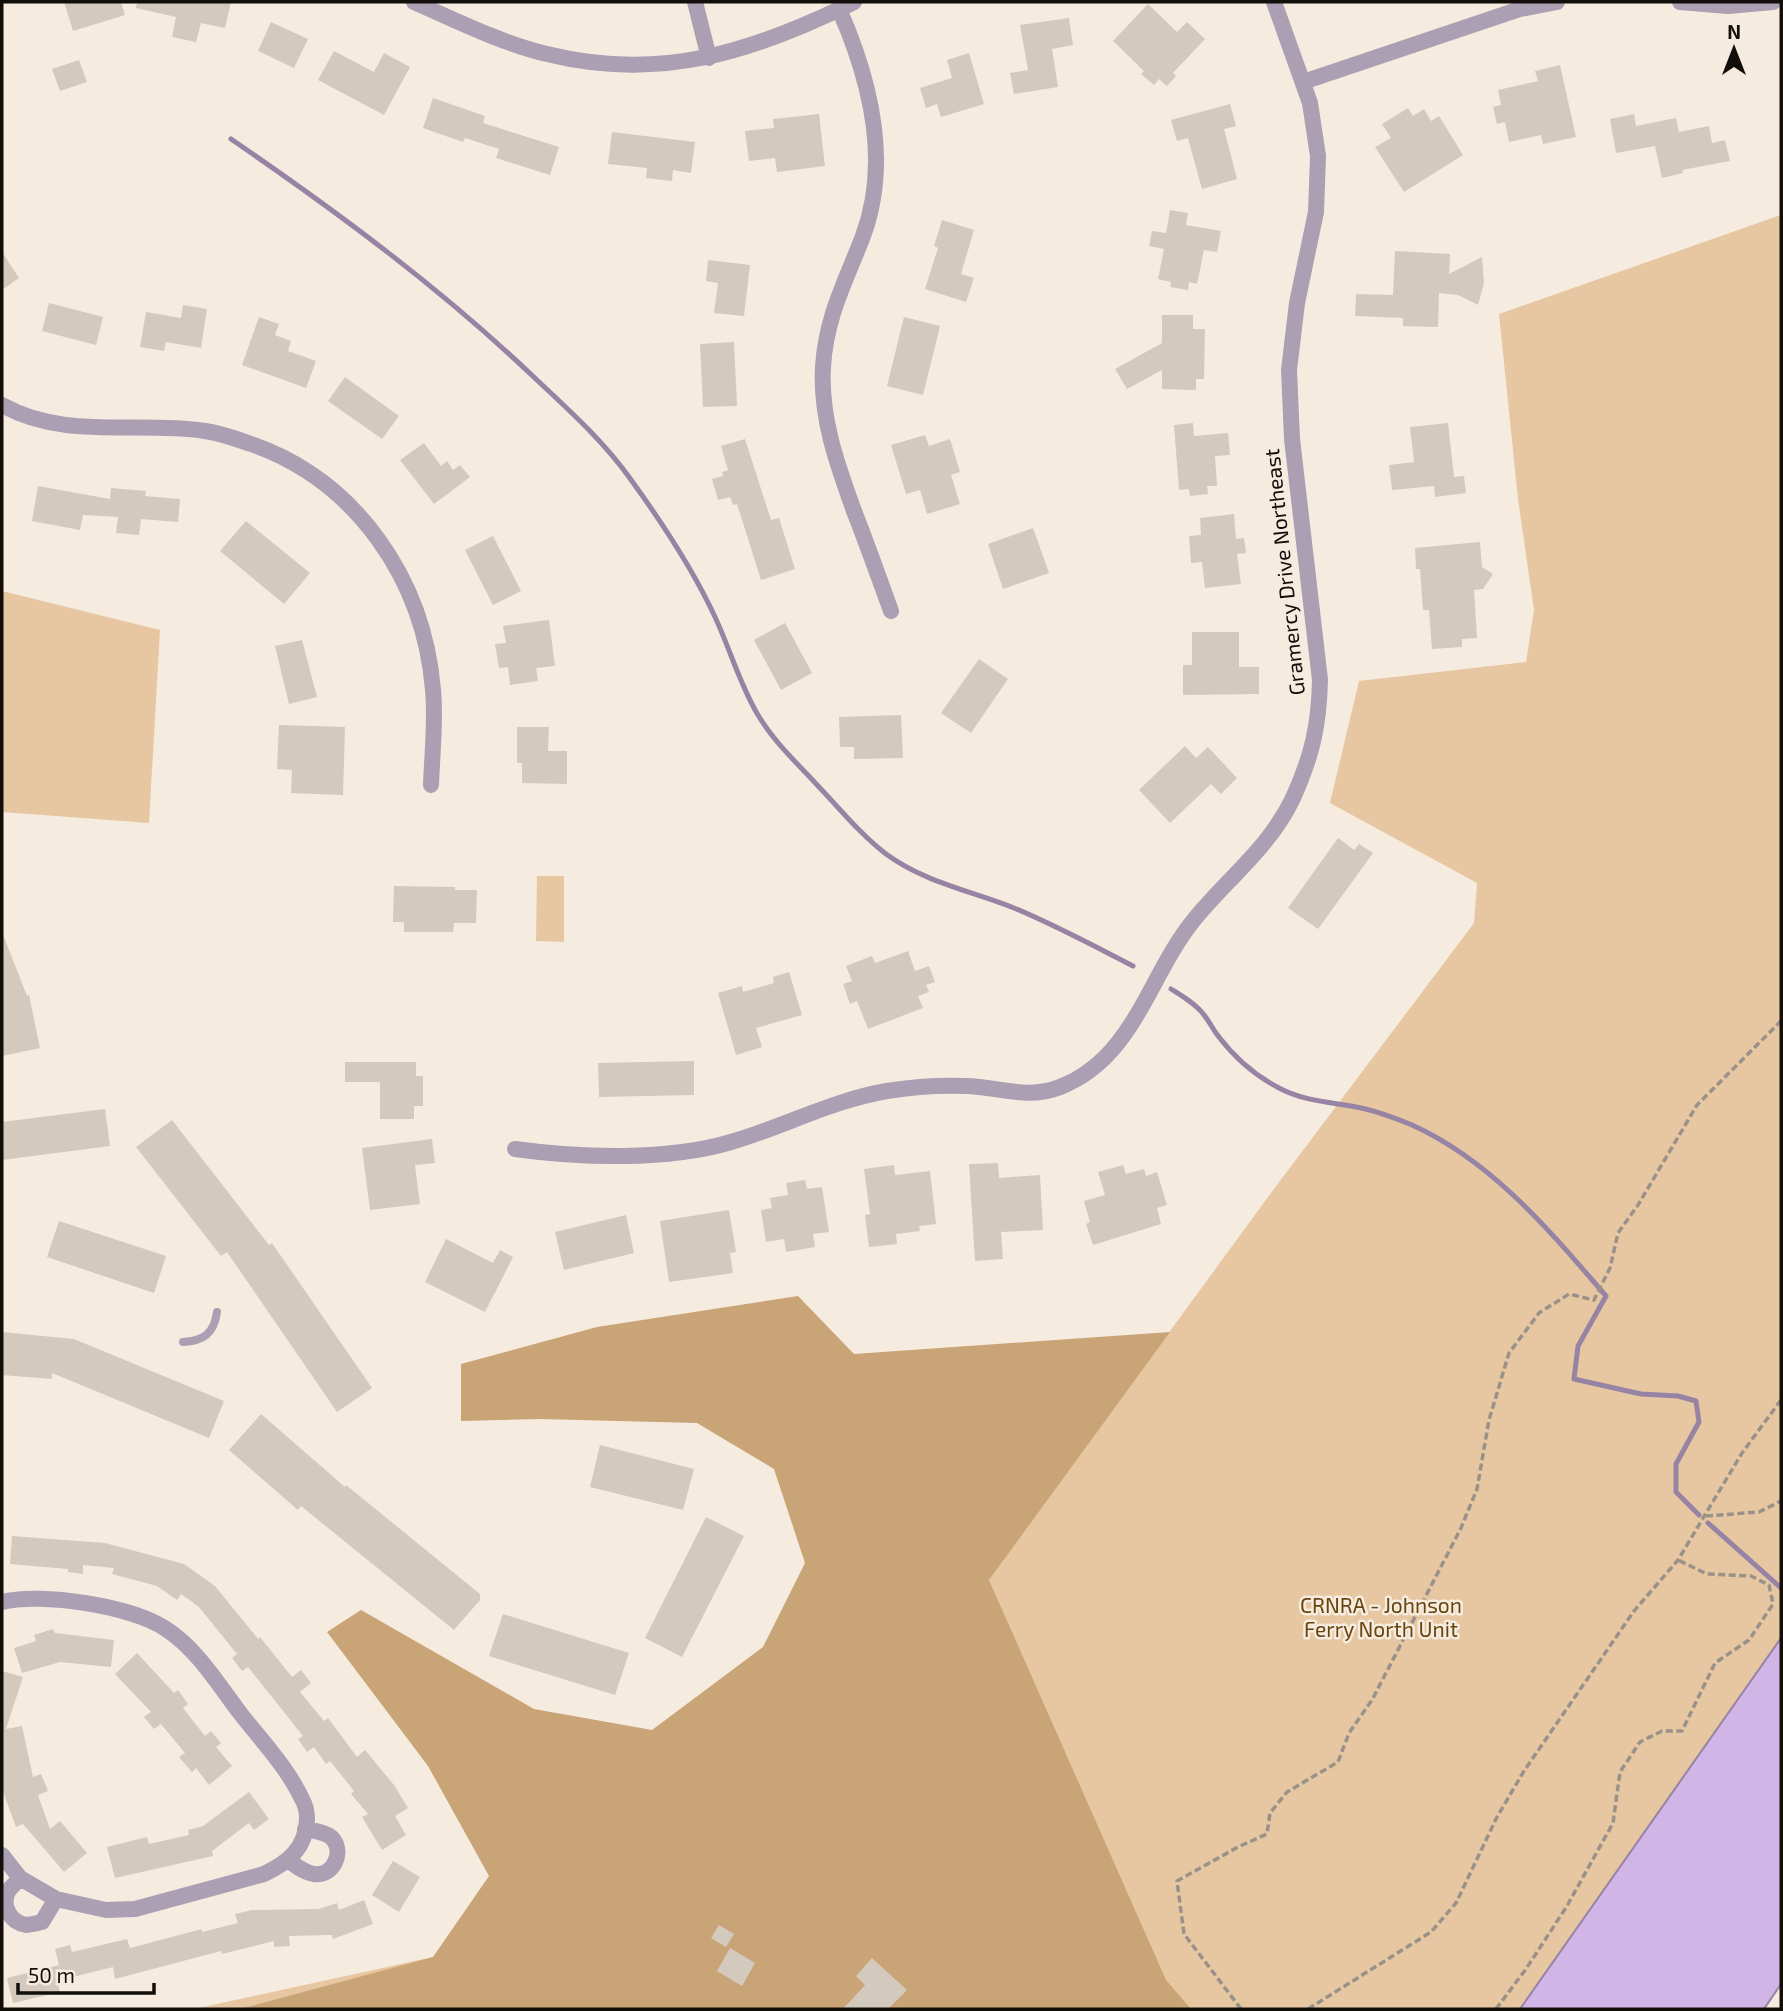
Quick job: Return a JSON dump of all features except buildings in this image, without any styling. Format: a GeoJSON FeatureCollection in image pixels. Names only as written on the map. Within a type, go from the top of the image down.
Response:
{"type":"FeatureCollection","features":[{"type":"Feature","properties":{"kind":"street"},"geometry":{"type":"LineString","coordinates":[[414,2],[493,37],[548,54],[610,64],[646,65],[709,58],[776,37],[846,6],[877,144],[876,188],[870,215],[830,318],[825,342],[822,389],[834,453],[891,611]]}},
{"type":"Feature","properties":{"kind":"street"},"geometry":{"type":"LineString","coordinates":[[695,2],[709,58]]}},
{"type":"Feature","properties":{"kind":"street","name":"Gramercy Drive Northeast"},"geometry":{"type":"LineString","coordinates":[[515,1149],[595,1154],[682,1152],[730,1143],[858,1097],[888,1091],[968,1086],[1013,1093],[1037,1093],[1060,1087],[1087,1073],[1111,1053],[1128,1032],[1194,920],[1248,863],[1279,823],[1292,800],[1316,735],[1320,680],[1292,439],[1289,370],[1297,303],[1316,212],[1318,183],[1315,130],[1303,82],[1274,2]]}},
{"type":"Feature","properties":{"kind":"street"},"geometry":{"type":"LineString","coordinates":[[1303,82],[1509,12],[1557,2]]}},
{"type":"Feature","properties":{"kind":"street"},"geometry":{"type":"LineString","coordinates":[[1679,2],[1727,6],[1773,2]]}},
{"type":"Feature","properties":{"kind":"street"},"geometry":{"type":"LineString","coordinates":[[2,405],[35,419],[60,425],[182,429],[208,431],[232,438],[282,457],[330,488],[353,508],[373,531],[403,578],[423,634],[433,691],[431,785]]}},
{"type":"Feature","properties":{"kind":"street"},"geometry":{"type":"LineString","coordinates":[[2,1602],[18,1598],[117,1608],[143,1616],[166,1629],[197,1658],[287,1773],[304,1801],[307,1818],[300,1846],[289,1861],[264,1874],[135,1909],[106,1910],[56,1899],[20,1878],[2,1855]]}},
{"type":"Feature","properties":{"kind":"street"},"geometry":{"type":"LineString","coordinates":[[289,1861],[313,1875],[323,1874],[333,1867],[338,1849],[332,1838],[322,1832],[305,1829]]}},
{"type":"Feature","properties":{"kind":"street"},"geometry":{"type":"LineString","coordinates":[[20,1878],[8,1891],[5,1903],[10,1916],[16,1921],[28,1925],[43,1922],[56,1899]]}},
{"type":"Feature","properties":{"kind":"lane"},"geometry":{"type":"LineString","coordinates":[[183,1342],[199,1341],[214,1329],[217,1312]]}},
{"type":"Feature","properties":{"kind":"path"},"geometry":{"type":"LineString","coordinates":[[1241,2009],[1184,1934],[1177,1881],[1267,1834],[1270,1813],[1287,1792],[1338,1762],[1349,1733],[1372,1700],[1461,1528],[1477,1489],[1489,1420],[1509,1353],[1539,1313],[1569,1294],[1594,1300],[1610,1268],[1618,1233],[1638,1205],[1697,1105],[1781,1021]]}},
{"type":"Feature","properties":{"kind":"path"},"geometry":{"type":"LineString","coordinates":[[1308,2009],[1431,1932],[1456,1903],[1497,1817],[1524,1770],[1634,1611],[1678,1560],[1742,1453],[1781,1400]]}},
{"type":"Feature","properties":{"kind":"path"},"geometry":{"type":"LineString","coordinates":[[1706,1516],[1759,1512],[1781,1501]]}},
{"type":"Feature","properties":{"kind":"path"},"geometry":{"type":"LineString","coordinates":[[1496,2009],[1567,1906],[1613,1822],[1620,1772],[1640,1742],[1662,1731],[1682,1731],[1715,1662],[1749,1640],[1773,1604],[1769,1585],[1751,1576],[1707,1574],[1678,1560]]}},
{"type":"Feature","properties":{"kind":"green space","name":"CRNRA - Johnson Ferry North Unit"},"geometry":{"type":"Polygon","coordinates":[[[1781,215],[1781,1638],[1520,2009],[1140,2009],[989,1579],[1265,1201],[1474,923],[1477,883],[1330,803],[1359,681],[1526,662],[1534,610],[1518,499],[1499,314],[1781,215]]]}},
{"type":"Feature","properties":{"kind":"green space"},"geometry":{"type":"Polygon","coordinates":[[[2,591],[160,630],[149,823],[2,812],[2,591]]]}},
{"type":"Feature","properties":{"kind":"green space"},"geometry":{"type":"Polygon","coordinates":[[[537,876],[564,876],[564,942],[536,941],[537,876]]]}},
{"type":"Feature","properties":{"kind":"green space"},"geometry":{"type":"Polygon","coordinates":[[[433,1957],[485,2009],[194,2009],[433,1957]]]}},
{"type":"Feature","properties":{"kind":"shaded area"},"geometry":{"type":"Polygon","coordinates":[[[798,1296],[854,1354],[1170,1332],[989,1580],[1166,1980],[1191,2009],[240,2009],[433,1957],[489,1876],[428,1766],[327,1632],[361,1610],[534,1709],[652,1730],[763,1647],[805,1563],[774,1469],[697,1423],[540,1419],[461,1421],[461,1364],[597,1327],[798,1296]]]}},
{"type":"Feature","properties":{"kind":"shaded area"},"geometry":{"type":"Polygon","coordinates":[[[1781,1638],[1781,1984],[1764,2009],[1520,2009],[1781,1638]]]}},
{"type":"Feature","properties":{"kind":"waterway"},"geometry":{"type":"LineString","coordinates":[[231,139],[351,224],[428,284],[502,348],[597,439],[641,494],[686,562],[706,598],[746,692],[764,725],[868,839],[886,854],[916,872],[1029,915],[1133,966]]}},
{"type":"Feature","properties":{"kind":"waterway"},"geometry":{"type":"LineString","coordinates":[[1171,989],[1197,1007],[1232,1052],[1270,1083],[1298,1096],[1370,1110],[1412,1125],[1468,1158],[1518,1200],[1606,1296],[1578,1346],[1574,1379],[1641,1394],[1678,1396],[1696,1401],[1699,1422],[1676,1464],[1676,1492],[1699,1515]]}},
{"type":"Feature","properties":{"kind":"waterway"},"geometry":{"type":"LineString","coordinates":[[1708,1523],[1781,1588]]}}]}
